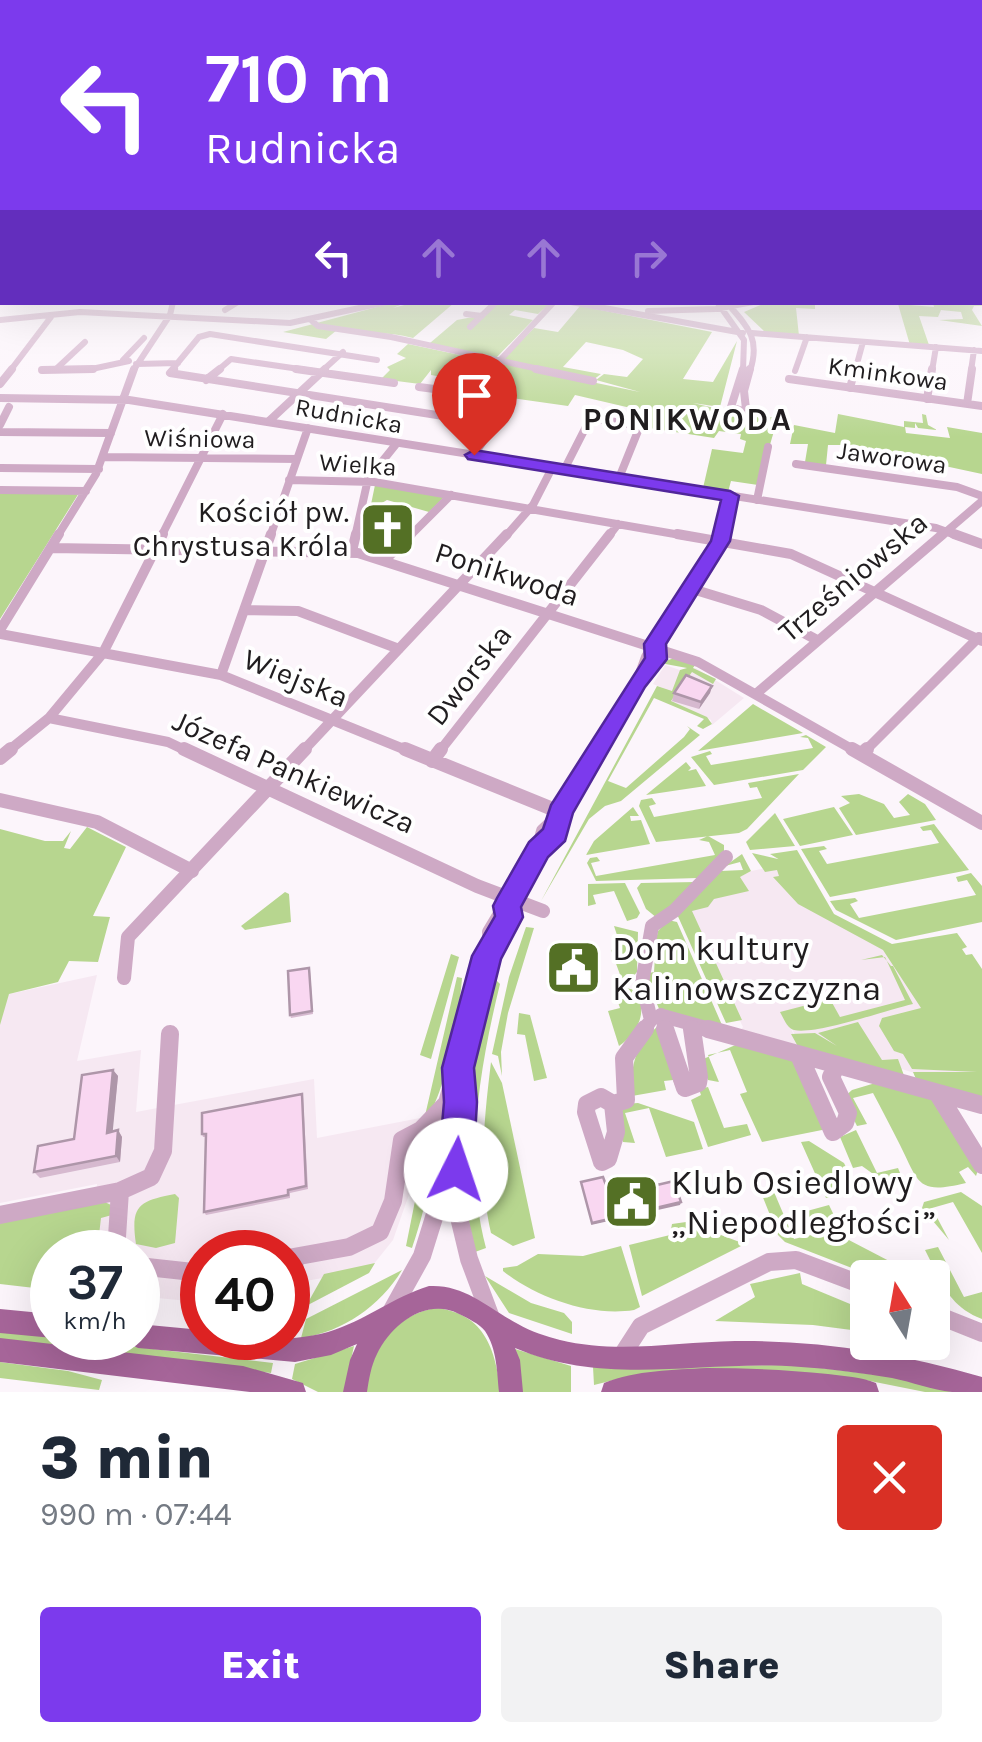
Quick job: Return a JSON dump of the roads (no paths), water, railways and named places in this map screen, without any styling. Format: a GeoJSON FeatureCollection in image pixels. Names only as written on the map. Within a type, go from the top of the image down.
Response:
{"type":"FeatureCollection","features":[{"type":"Feature","properties":{"kind":"main road"},"geometry":{"type":"LineString","coordinates":[[160,1338],[295,1350],[331,1343],[418,1300],[446,1297],[554,1350],[621,1358],[735,1353],[829,1357],[888,1366],[982,1389]]}},
{"type":"Feature","properties":{"kind":"main road"},"geometry":{"type":"LineString","coordinates":[[355,1392],[363,1356],[387,1318]]}},
{"type":"Feature","properties":{"kind":"main road"},"geometry":{"type":"LineString","coordinates":[[0,1320],[30,1323]]}},
{"type":"Feature","properties":{"kind":"main road"},"geometry":{"type":"LineString","coordinates":[[492,1322],[508,1360],[511,1392]]}},
{"type":"Feature","properties":{"kind":"main road"},"geometry":{"type":"LineString","coordinates":[[0,1350],[244,1378],[294,1392]]}},
{"type":"Feature","properties":{"kind":"main road"},"geometry":{"type":"LineString","coordinates":[[623,1391],[753,1382],[868,1392]]}},
{"type":"Feature","properties":{"kind":"street"},"geometry":{"type":"LineString","coordinates":[[225,310],[230,307]]}},
{"type":"Feature","properties":{"kind":"street"},"geometry":{"type":"LineString","coordinates":[[0,320],[69,309],[175,310],[280,320],[321,316],[354,307]]}},
{"type":"Feature","properties":{"kind":"street"},"geometry":{"type":"LineString","coordinates":[[0,320],[59,313],[175,310],[264,324],[312,321],[367,307]]}},
{"type":"Feature","properties":{"kind":"street"},"geometry":{"type":"LineString","coordinates":[[470,327],[491,307]]}},
{"type":"Feature","properties":{"kind":"street"},"geometry":{"type":"LineString","coordinates":[[474,394],[497,362],[549,307]]}},
{"type":"Feature","properties":{"kind":"street"},"geometry":{"type":"LineString","coordinates":[[599,307],[748,333],[978,350],[967,404]]}},
{"type":"Feature","properties":{"kind":"street"},"geometry":{"type":"LineString","coordinates":[[622,307],[651,311],[701,307]]}},
{"type":"Feature","properties":{"kind":"street"},"geometry":{"type":"LineString","coordinates":[[652,307],[683,307]]}},
{"type":"Feature","properties":{"kind":"street"},"geometry":{"type":"LineString","coordinates":[[728,307],[748,333],[755,354],[738,399]]}},
{"type":"Feature","properties":{"kind":"street"},"geometry":{"type":"LineString","coordinates":[[0,632],[99,469],[122,399],[139,363],[175,310]]}},
{"type":"Feature","properties":{"kind":"street"},"geometry":{"type":"LineString","coordinates":[[28,313],[150,322],[143,340],[123,360]]}},
{"type":"Feature","properties":{"kind":"street"},"geometry":{"type":"LineString","coordinates":[[466,314],[482,316]]}},
{"type":"Feature","properties":{"kind":"street"},"geometry":{"type":"LineString","coordinates":[[0,384],[51,317]]}},
{"type":"Feature","properties":{"kind":"street"},"geometry":{"type":"LineString","coordinates":[[312,321],[321,327],[391,337],[593,381]]}},
{"type":"Feature","properties":{"kind":"street"},"geometry":{"type":"LineString","coordinates":[[377,360],[210,334],[199,337],[171,374],[494,424]]}},
{"type":"Feature","properties":{"kind":"street","name":"Kminkowa"},"geometry":{"type":"LineString","coordinates":[[807,338],[792,375],[850,388],[982,406]]}},
{"type":"Feature","properties":{"kind":"street"},"geometry":{"type":"LineString","coordinates":[[55,370],[85,342]]}},
{"type":"Feature","properties":{"kind":"street"},"geometry":{"type":"LineString","coordinates":[[850,388],[863,342]]}},
{"type":"Feature","properties":{"kind":"street"},"geometry":{"type":"LineString","coordinates":[[927,399],[936,348]]}},
{"type":"Feature","properties":{"kind":"street"},"geometry":{"type":"LineString","coordinates":[[269,421],[343,352]]}},
{"type":"Feature","properties":{"kind":"street"},"geometry":{"type":"LineString","coordinates":[[42,370],[87,370],[123,360],[178,363]]}},
{"type":"Feature","properties":{"kind":"street"},"geometry":{"type":"LineString","coordinates":[[206,380],[231,360],[394,383]]}},
{"type":"Feature","properties":{"kind":"street"},"geometry":{"type":"LineString","coordinates":[[0,370],[12,370]]}},
{"type":"Feature","properties":{"kind":"street"},"geometry":{"type":"LineString","coordinates":[[429,375],[419,387],[511,399],[474,455]]}},
{"type":"Feature","properties":{"kind":"street","name":"Rudnicka"},"geometry":{"type":"LineString","coordinates":[[0,398],[122,399],[947,530],[982,544]]}},
{"type":"Feature","properties":{"kind":"street"},"geometry":{"type":"LineString","coordinates":[[9,407],[0,428],[111,433]]}},
{"type":"Feature","properties":{"kind":"street"},"geometry":{"type":"LineString","coordinates":[[0,758],[48,718],[103,652],[222,414]]}},
{"type":"Feature","properties":{"kind":"street"},"geometry":{"type":"LineString","coordinates":[[564,470],[592,416],[640,426],[619,478]]}},
{"type":"Feature","properties":{"kind":"street"},"geometry":{"type":"LineString","coordinates":[[221,675],[308,428]]}},
{"type":"Feature","properties":{"kind":"street"},"geometry":{"type":"LineString","coordinates":[[352,551],[367,481],[397,443]]}},
{"type":"Feature","properties":{"kind":"street"},"geometry":{"type":"LineString","coordinates":[[757,500],[768,447]]}},
{"type":"Feature","properties":{"kind":"street","name":"Wiśniowa"},"geometry":{"type":"LineString","coordinates":[[103,457],[297,459]]}},
{"type":"Feature","properties":{"kind":"street","name":"Jaworowa"},"geometry":{"type":"LineString","coordinates":[[796,464],[957,487],[982,498]]}},
{"type":"Feature","properties":{"kind":"street"},"geometry":{"type":"LineString","coordinates":[[0,468],[99,469]]}},
{"type":"Feature","properties":{"kind":"street"},"geometry":{"type":"LineString","coordinates":[[124,978],[128,938],[530,508],[552,468]]}},
{"type":"Feature","properties":{"kind":"street","name":"Wielka"},"geometry":{"type":"LineString","coordinates":[[289,480],[367,481],[802,557],[980,638]]}},
{"type":"Feature","properties":{"kind":"street"},"geometry":{"type":"LineString","coordinates":[[0,490],[86,492]]}},
{"type":"Feature","properties":{"kind":"street"},"geometry":{"type":"LineString","coordinates":[[384,561],[451,495]]}},
{"type":"Feature","properties":{"kind":"street"},"geometry":{"type":"LineString","coordinates":[[387,1318],[416,1269],[430,1230],[447,1103],[490,947],[506,924],[508,903],[538,850],[555,834],[559,815],[637,683],[656,659],[654,648],[721,541],[730,496]]}},
{"type":"Feature","properties":{"kind":"street","name":"Trześniowska"},"geometry":{"type":"LineString","coordinates":[[756,693],[982,498]]}},
{"type":"Feature","properties":{"kind":"street","name":"Dworska"},"geometry":{"type":"LineString","coordinates":[[432,761],[618,524]]}},
{"type":"Feature","properties":{"kind":"street","name":"Ponikwoda"},"geometry":{"type":"LineString","coordinates":[[51,548],[352,551],[698,662],[982,824]]}},
{"type":"Feature","properties":{"kind":"street"},"geometry":{"type":"LineString","coordinates":[[43,560],[76,548]]}},
{"type":"Feature","properties":{"kind":"street"},"geometry":{"type":"LineString","coordinates":[[689,588],[761,610],[817,640]]}},
{"type":"Feature","properties":{"kind":"street"},"geometry":{"type":"LineString","coordinates":[[244,610],[298,611],[399,648]]}},
{"type":"Feature","properties":{"kind":"street","name":"Wiejska"},"geometry":{"type":"LineString","coordinates":[[0,632],[221,675],[559,815]]}},
{"type":"Feature","properties":{"kind":"street"},"geometry":{"type":"LineString","coordinates":[[862,754],[980,638]]}},
{"type":"Feature","properties":{"kind":"street","name":"Józefa Pankiewicza"},"geometry":{"type":"LineString","coordinates":[[48,718],[168,742],[508,903],[544,911]]}},
{"type":"Feature","properties":{"kind":"street"},"geometry":{"type":"LineString","coordinates":[[0,800],[97,822],[192,871]]}},
{"type":"Feature","properties":{"kind":"street"},"geometry":{"type":"LineString","coordinates":[[692,1026],[699,1077],[698,1082],[685,1088],[642,982],[652,926],[674,911],[726,857]]}},
{"type":"Feature","properties":{"kind":"street"},"geometry":{"type":"LineString","coordinates":[[658,1014],[982,1106]]}},
{"type":"Feature","properties":{"kind":"street"},"geometry":{"type":"LineString","coordinates":[[613,1104],[626,1100],[624,1058],[658,1014]]}},
{"type":"Feature","properties":{"kind":"street"},"geometry":{"type":"LineString","coordinates":[[0,1216],[142,1184],[160,1164],[170,1034]]}},
{"type":"Feature","properties":{"kind":"street"},"geometry":{"type":"LineString","coordinates":[[799,1055],[834,1132],[845,1124],[848,1114],[831,1077],[836,1066]]}},
{"type":"Feature","properties":{"kind":"street"},"geometry":{"type":"LineString","coordinates":[[458,1068],[457,1210],[469,1259],[492,1322]]}},
{"type":"Feature","properties":{"kind":"street"},"geometry":{"type":"LineString","coordinates":[[938,1094],[982,1165]]}},
{"type":"Feature","properties":{"kind":"street"},"geometry":{"type":"LineString","coordinates":[[310,1254],[361,1245],[382,1233],[393,1214],[402,1140],[420,1130],[447,1103]]}},
{"type":"Feature","properties":{"kind":"street"},"geometry":{"type":"LineString","coordinates":[[420,1130],[441,1146]]}},
{"type":"Feature","properties":{"kind":"street"},"geometry":{"type":"LineString","coordinates":[[117,1230],[120,1191]]}},
{"type":"Feature","properties":{"kind":"street"},"geometry":{"type":"LineString","coordinates":[[621,1358],[642,1326],[769,1262],[796,1260],[850,1280]]}},
{"type":"Feature","properties":{"kind":"street"},"geometry":{"type":"LineString","coordinates":[[950,1320],[982,1332]]}},
{"type":"Feature","properties":{"kind":"waterway"},"geometry":{"type":"LineString","coordinates":[[555,472],[597,479]]}},
{"type":"Feature","properties":{"kind":"waterway"},"geometry":{"type":"LineString","coordinates":[[603,480],[612,481]]}},
{"type":"Feature","properties":{"kind":"waterway"},"geometry":{"type":"LineString","coordinates":[[614,481],[627,483]]}},
{"type":"Feature","properties":{"kind":"place","name":"Kościół pw. Chrystusa Króla"},"geometry":{"type":"Point","coordinates":[388,529]}},
{"type":"Feature","properties":{"kind":"place","name":"Dom kultury Kalinowszczyzna"},"geometry":{"type":"Point","coordinates":[573,968]}},
{"type":"Feature","properties":{"kind":"place","name":"Klub Osiedlowy „Niepodległości”"},"geometry":{"type":"Point","coordinates":[632,1202]}},
{"type":"Feature","properties":{"kind":"district","name":"PONIKWODA"},"geometry":{"type":"Point","coordinates":[688,419]}}]}
